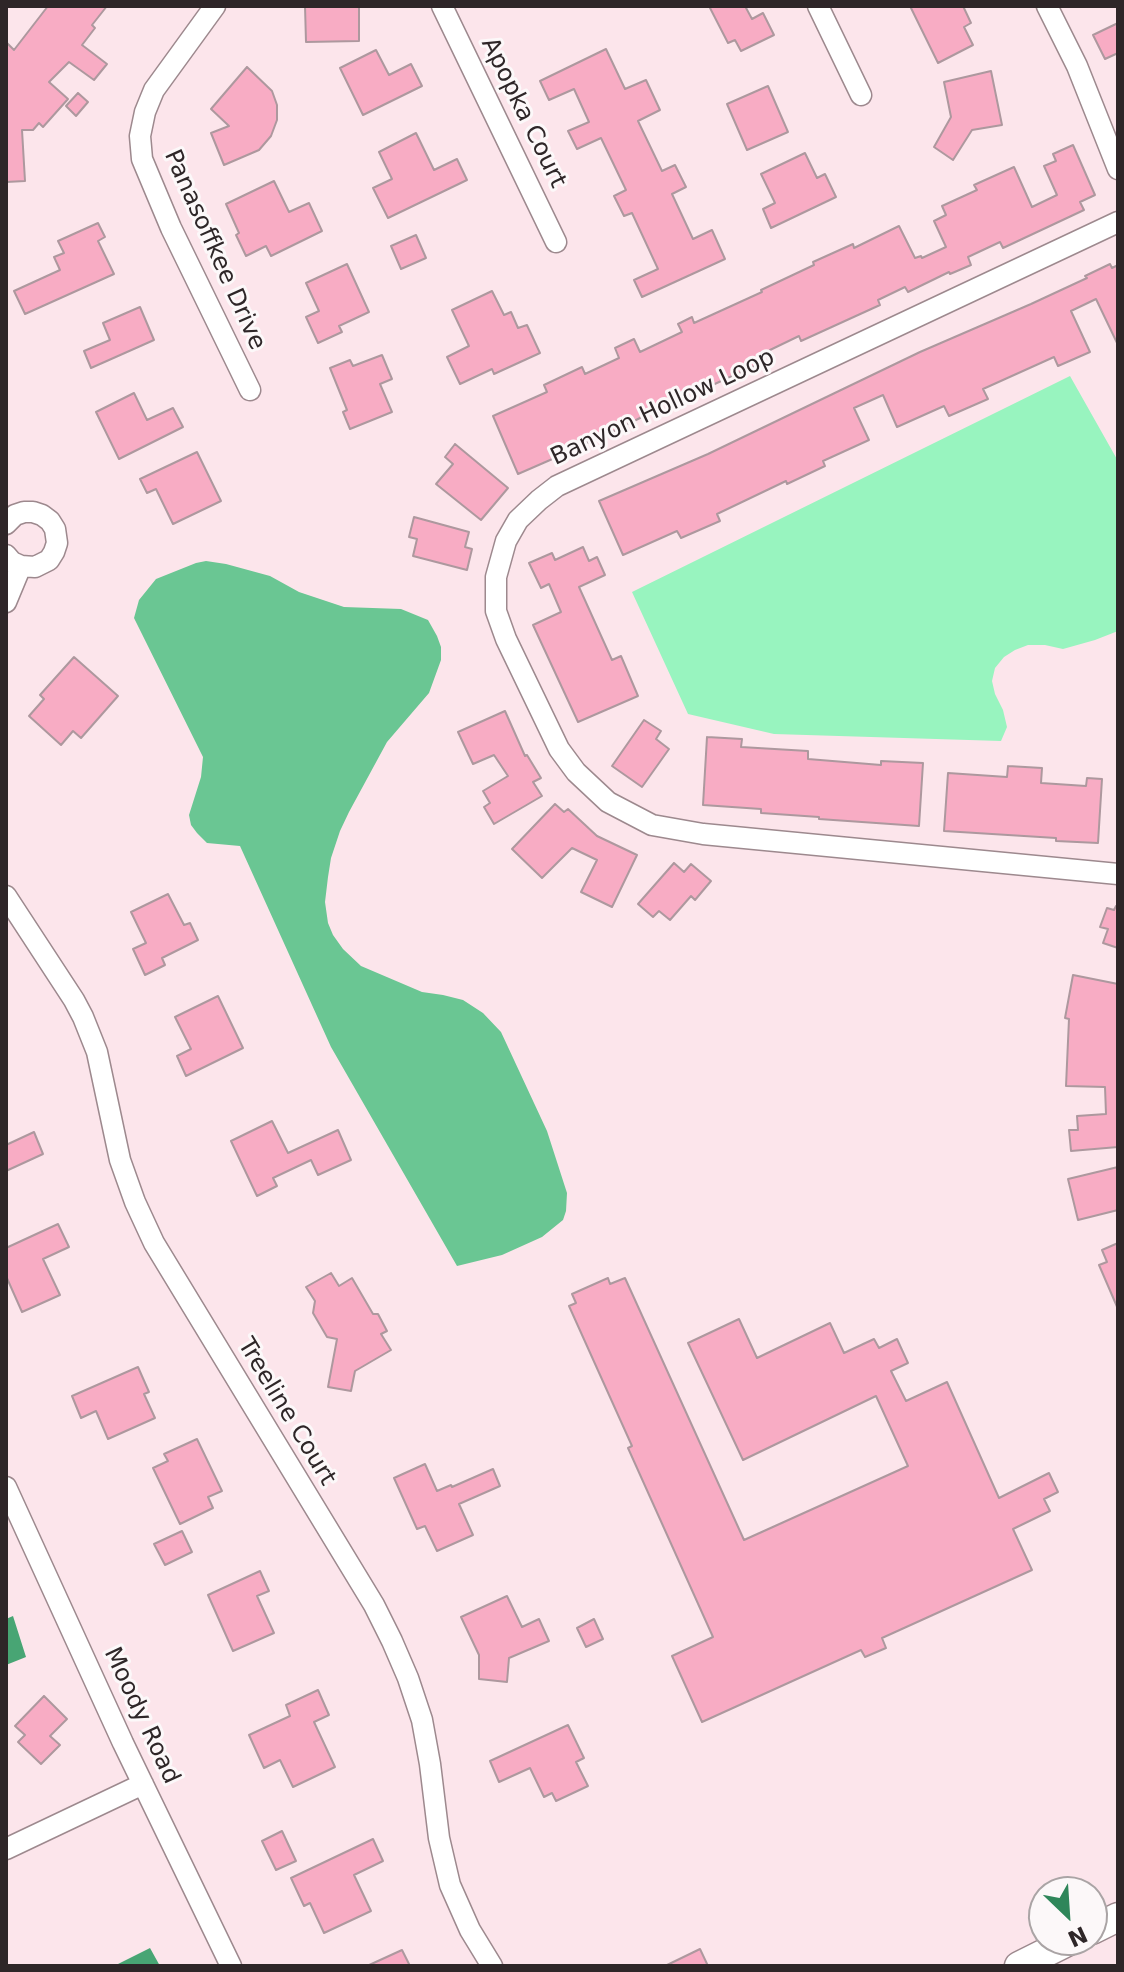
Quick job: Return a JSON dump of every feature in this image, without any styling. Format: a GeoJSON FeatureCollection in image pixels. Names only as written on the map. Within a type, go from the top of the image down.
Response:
{"type":"FeatureCollection","features":[{"type":"Feature","properties":{"kind":"street","name":"Panasoffkee Drive"},"geometry":{"type":"LineString","coordinates":[[215,6],[154,90],[140,136],[142,159],[171,228],[250,390]]}},
{"type":"Feature","properties":{"kind":"street","name":"Apopka Court"},"geometry":{"type":"LineString","coordinates":[[442,6],[556,242]]}},
{"type":"Feature","properties":{"kind":"street"},"geometry":{"type":"LineString","coordinates":[[818,6],[861,95]]}},
{"type":"Feature","properties":{"kind":"street"},"geometry":{"type":"LineString","coordinates":[[1047,6],[1077,66],[1118,169]]}},
{"type":"Feature","properties":{"kind":"street","name":"Banyon Hollow Loop"},"geometry":{"type":"LineString","coordinates":[[1118,222],[557,486],[518,520],[506,541],[496,577],[496,611],[506,639],[559,749],[576,772],[608,802],[652,825],[703,834],[1118,874]]}},
{"type":"Feature","properties":{"kind":"street"},"geometry":{"type":"LineString","coordinates":[[6,524],[15,515],[24,512],[42,515],[55,529],[57,543],[49,560],[35,567],[14,561],[6,602]]}},
{"type":"Feature","properties":{"kind":"street","name":"Treeline Court"},"geometry":{"type":"LineString","coordinates":[[6,896],[83,1017],[97,1052],[120,1160],[154,1243],[374,1605],[392,1641],[422,1720],[439,1838],[450,1885],[470,1930],[492,1966]]}},
{"type":"Feature","properties":{"kind":"street","name":"Moody Road"},"geometry":{"type":"LineString","coordinates":[[6,1487],[231,1966]]}},
{"type":"Feature","properties":{"kind":"street"},"geometry":{"type":"LineString","coordinates":[[6,1849],[143,1784]]}},
{"type":"Feature","properties":{"kind":"street"},"geometry":{"type":"LineString","coordinates":[[1019,1966],[1039,1956]]}},
{"type":"Feature","properties":{"kind":"shaded area"},"geometry":{"type":"Polygon","coordinates":[[[1070,376],[1118,461],[1118,631],[1063,649],[1028,645],[1004,657],[995,668],[992,681],[1007,727],[1001,741],[774,734],[688,714],[632,592],[1070,376]]]}},
{"type":"Feature","properties":{"kind":"shaded area"},"geometry":{"type":"Polygon","coordinates":[[[206,561],[270,576],[299,592],[344,607],[401,609],[428,620],[437,636],[441,660],[429,693],[387,742],[340,831],[328,877],[325,902],[328,923],[343,949],[361,966],[422,992],[463,1000],[483,1013],[501,1032],[547,1131],[567,1193],[563,1220],[542,1237],[502,1255],[457,1266],[331,1047],[240,846],[207,843],[191,825],[189,815],[201,777],[203,757],[134,618],[139,600],[156,579],[206,561]]]}},
{"type":"Feature","properties":{"kind":"shaded area"},"geometry":{"type":"Polygon","coordinates":[[[13,1616],[26,1657],[6,1665],[6,1619],[13,1616]]]}},
{"type":"Feature","properties":{"kind":"shaded area"},"geometry":{"type":"Polygon","coordinates":[[[150,1948],[160,1966],[114,1966],[150,1948]]]}},
{"type":"Feature","properties":{"kind":"building"},"geometry":{"type":"Polygon","coordinates":[[[48,6],[107,6],[82,45],[107,64],[94,80],[69,62],[49,82],[68,99],[43,127],[39,123],[33,130],[22,130],[25,181],[6,182],[6,42],[14,50],[48,6]]]}},
{"type":"Feature","properties":{"kind":"building"},"geometry":{"type":"Polygon","coordinates":[[[305,6],[359,6],[359,41],[306,42],[305,6]]]}},
{"type":"Feature","properties":{"kind":"building"},"geometry":{"type":"Polygon","coordinates":[[[709,6],[745,6],[752,19],[763,13],[774,35],[741,51],[735,40],[728,43],[709,6]]]}},
{"type":"Feature","properties":{"kind":"building"},"geometry":{"type":"Polygon","coordinates":[[[910,6],[963,6],[971,23],[964,27],[973,45],[938,63],[910,6]]]}},
{"type":"Feature","properties":{"kind":"building"},"geometry":{"type":"Polygon","coordinates":[[[1118,23],[1118,53],[1105,59],[1093,35],[1118,23]]]}},
{"type":"Feature","properties":{"kind":"building"},"geometry":{"type":"Polygon","coordinates":[[[606,49],[625,89],[646,80],[660,110],[638,121],[662,171],[675,165],[686,187],[672,194],[693,239],[712,230],[725,259],[642,297],[634,280],[658,269],[632,213],[624,216],[614,196],[626,190],[601,138],[577,149],[568,131],[589,122],[574,89],[549,100],[540,81],[606,49]]]}},
{"type":"Feature","properties":{"kind":"building"},"geometry":{"type":"Polygon","coordinates":[[[376,50],[389,75],[411,64],[422,86],[363,115],[340,68],[376,50]]]}},
{"type":"Feature","properties":{"kind":"building"},"geometry":{"type":"Polygon","coordinates":[[[247,67],[272,91],[277,105],[277,120],[271,136],[259,150],[224,165],[211,133],[229,126],[211,109],[247,67]]]}},
{"type":"Feature","properties":{"kind":"building"},"geometry":{"type":"Polygon","coordinates":[[[991,71],[1002,125],[972,130],[953,160],[934,147],[951,117],[944,82],[991,71]]]}},
{"type":"Feature","properties":{"kind":"building"},"geometry":{"type":"Polygon","coordinates":[[[768,86],[788,132],[747,150],[727,104],[768,86]]]}},
{"type":"Feature","properties":{"kind":"building"},"geometry":{"type":"Polygon","coordinates":[[[78,93],[88,102],[76,116],[66,106],[78,93]]]}},
{"type":"Feature","properties":{"kind":"building"},"geometry":{"type":"Polygon","coordinates":[[[416,133],[434,170],[457,159],[467,180],[388,218],[373,188],[392,179],[379,152],[416,133]]]}},
{"type":"Feature","properties":{"kind":"building"},"geometry":{"type":"Polygon","coordinates":[[[1073,145],[1095,195],[1080,202],[1084,210],[1003,248],[1000,242],[968,257],[971,265],[908,292],[905,287],[878,300],[880,305],[801,341],[799,336],[758,356],[761,363],[697,392],[694,387],[680,393],[652,407],[654,411],[612,432],[587,443],[585,439],[555,453],[557,457],[518,474],[493,416],[547,392],[544,385],[582,367],[585,374],[619,358],[615,348],[634,339],[640,352],[682,332],[678,324],[692,317],[694,323],[762,292],[814,265],[813,262],[853,244],[854,248],[899,226],[915,258],[922,258],[946,247],[934,221],[946,215],[942,206],[977,190],[974,185],[1014,167],[1032,207],[1057,195],[1044,166],[1056,161],[1053,154],[1073,145]]]}},
{"type":"Feature","properties":{"kind":"building"},"geometry":{"type":"Polygon","coordinates":[[[805,153],[817,178],[825,174],[836,197],[771,228],[763,209],[775,203],[761,174],[805,153]]]}},
{"type":"Feature","properties":{"kind":"building"},"geometry":{"type":"Polygon","coordinates":[[[274,181],[289,212],[309,203],[322,231],[271,256],[266,246],[246,256],[226,204],[274,181]]]}},
{"type":"Feature","properties":{"kind":"building"},"geometry":{"type":"Polygon","coordinates":[[[98,223],[105,237],[98,241],[114,274],[25,314],[14,291],[60,270],[54,257],[64,253],[58,241],[98,223]]]}},
{"type":"Feature","properties":{"kind":"building"},"geometry":{"type":"Polygon","coordinates":[[[416,235],[426,258],[401,269],[391,246],[416,235]]]}},
{"type":"Feature","properties":{"kind":"building"},"geometry":{"type":"Polygon","coordinates":[[[347,264],[369,312],[339,326],[342,332],[318,343],[306,317],[319,311],[306,283],[347,264]]]}},
{"type":"Feature","properties":{"kind":"building"},"geometry":{"type":"Polygon","coordinates":[[[1110,264],[1112,268],[1118,265],[1118,345],[1096,299],[1071,311],[1090,352],[1058,366],[1054,357],[983,389],[988,399],[949,416],[944,406],[897,427],[883,395],[854,408],[869,440],[823,461],[825,466],[717,514],[720,521],[681,538],[677,531],[623,555],[599,501],[708,454],[920,352],[1087,278],[1085,276],[1110,264]]]}},
{"type":"Feature","properties":{"kind":"building"},"geometry":{"type":"Polygon","coordinates":[[[492,291],[504,315],[511,312],[518,328],[527,325],[540,353],[494,374],[492,369],[460,384],[447,357],[469,346],[452,310],[492,291]]]}},
{"type":"Feature","properties":{"kind":"building"},"geometry":{"type":"Polygon","coordinates":[[[140,307],[154,340],[91,368],[84,351],[110,340],[103,323],[140,307]]]}},
{"type":"Feature","properties":{"kind":"building"},"geometry":{"type":"Polygon","coordinates":[[[382,355],[392,379],[380,384],[392,412],[350,429],[343,412],[347,410],[330,368],[350,360],[353,366],[382,355]]]}},
{"type":"Feature","properties":{"kind":"building"},"geometry":{"type":"Polygon","coordinates":[[[134,393],[147,420],[173,408],[183,427],[119,459],[96,412],[134,393]]]}},
{"type":"Feature","properties":{"kind":"building"},"geometry":{"type":"Polygon","coordinates":[[[455,444],[508,488],[481,520],[436,484],[453,464],[445,457],[455,444]]]}},
{"type":"Feature","properties":{"kind":"building"},"geometry":{"type":"Polygon","coordinates":[[[197,452],[221,501],[173,524],[156,489],[147,493],[140,479],[197,452]]]}},
{"type":"Feature","properties":{"kind":"building"},"geometry":{"type":"Polygon","coordinates":[[[414,517],[469,532],[465,547],[472,549],[467,570],[413,556],[417,539],[409,537],[414,517]]]}},
{"type":"Feature","properties":{"kind":"building"},"geometry":{"type":"Polygon","coordinates":[[[583,547],[589,561],[597,557],[605,575],[579,587],[612,660],[621,656],[638,696],[578,722],[533,625],[561,612],[549,584],[541,588],[529,563],[552,553],[555,560],[583,547]]]}},
{"type":"Feature","properties":{"kind":"building"},"geometry":{"type":"Polygon","coordinates":[[[74,657],[118,696],[81,738],[73,731],[61,745],[29,716],[44,699],[40,695],[74,657]]]}},
{"type":"Feature","properties":{"kind":"building"},"geometry":{"type":"Polygon","coordinates":[[[505,711],[525,756],[541,778],[533,782],[542,796],[494,824],[484,807],[490,803],[483,791],[508,776],[494,755],[473,764],[458,732],[505,711]]]}},
{"type":"Feature","properties":{"kind":"building"},"geometry":{"type":"Polygon","coordinates":[[[644,720],[661,731],[656,739],[669,749],[642,787],[612,766],[644,720]]]}},
{"type":"Feature","properties":{"kind":"building"},"geometry":{"type":"Polygon","coordinates":[[[707,737],[742,739],[741,747],[808,751],[808,759],[881,765],[881,761],[923,763],[919,826],[819,819],[761,813],[761,809],[703,805],[707,737]]]}},
{"type":"Feature","properties":{"kind":"building"},"geometry":{"type":"Polygon","coordinates":[[[1008,766],[1042,768],[1041,783],[1086,786],[1087,778],[1102,779],[1098,843],[944,831],[948,773],[1007,777],[1008,766]]]}},
{"type":"Feature","properties":{"kind":"building"},"geometry":{"type":"Polygon","coordinates":[[[555,804],[564,812],[568,809],[597,836],[637,855],[612,907],[581,892],[597,860],[572,848],[542,878],[512,849],[555,804]]]}},
{"type":"Feature","properties":{"kind":"building"},"geometry":{"type":"Polygon","coordinates":[[[674,863],[684,872],[691,864],[711,881],[695,900],[691,896],[670,920],[659,911],[653,917],[638,904],[674,863]]]}},
{"type":"Feature","properties":{"kind":"building"},"geometry":{"type":"Polygon","coordinates":[[[168,894],[184,925],[190,923],[198,940],[162,958],[165,965],[145,975],[133,949],[146,943],[131,912],[168,894]]]}},
{"type":"Feature","properties":{"kind":"building"},"geometry":{"type":"Polygon","coordinates":[[[1116,906],[1118,948],[1103,943],[1108,929],[1100,927],[1107,908],[1114,910],[1116,906]]]}},
{"type":"Feature","properties":{"kind":"building"},"geometry":{"type":"Polygon","coordinates":[[[1073,975],[1118,984],[1118,1147],[1071,1151],[1069,1130],[1078,1130],[1077,1116],[1106,1114],[1105,1087],[1066,1086],[1069,1019],[1065,1018],[1073,975]]]}},
{"type":"Feature","properties":{"kind":"building"},"geometry":{"type":"Polygon","coordinates":[[[218,996],[243,1048],[186,1076],[177,1056],[191,1049],[175,1017],[218,996]]]}},
{"type":"Feature","properties":{"kind":"building"},"geometry":{"type":"Polygon","coordinates":[[[272,1121],[288,1153],[338,1130],[351,1160],[318,1175],[311,1160],[273,1178],[277,1186],[257,1196],[231,1141],[272,1121]]]}},
{"type":"Feature","properties":{"kind":"building"},"geometry":{"type":"Polygon","coordinates":[[[34,1132],[43,1154],[6,1171],[6,1145],[34,1132]]]}},
{"type":"Feature","properties":{"kind":"building"},"geometry":{"type":"Polygon","coordinates":[[[1118,1167],[1118,1210],[1078,1220],[1068,1179],[1118,1167]]]}},
{"type":"Feature","properties":{"kind":"building"},"geometry":{"type":"Polygon","coordinates":[[[58,1224],[69,1247],[43,1259],[60,1295],[22,1312],[6,1276],[6,1248],[58,1224]]]}},
{"type":"Feature","properties":{"kind":"building"},"geometry":{"type":"Polygon","coordinates":[[[1118,1243],[1118,1309],[1099,1265],[1107,1262],[1102,1250],[1118,1243]]]}},
{"type":"Feature","properties":{"kind":"building"},"geometry":{"type":"Polygon","coordinates":[[[331,1273],[339,1286],[352,1278],[373,1314],[378,1314],[387,1331],[381,1334],[391,1350],[355,1371],[351,1391],[328,1387],[337,1339],[327,1337],[313,1313],[315,1301],[306,1287],[331,1273]]]}},
{"type":"Feature","properties":{"kind":"building"},"geometry":{"type":"Polygon","coordinates":[[[608,1278],[610,1284],[625,1278],[744,1540],[908,1466],[876,1396],[743,1460],[688,1343],[739,1319],[757,1358],[830,1323],[844,1353],[874,1339],[879,1348],[897,1339],[908,1363],[891,1371],[906,1401],[947,1382],[999,1498],[1049,1473],[1058,1492],[1044,1499],[1050,1511],[1013,1529],[1032,1570],[882,1638],[886,1648],[865,1657],[861,1650],[702,1722],[672,1656],[713,1637],[628,1448],[632,1446],[569,1306],[576,1303],[572,1294],[608,1278]]]}},
{"type":"Feature","properties":{"kind":"building"},"geometry":{"type":"Polygon","coordinates":[[[138,1367],[149,1392],[144,1394],[155,1418],[108,1439],[96,1411],[81,1418],[72,1396],[138,1367]]]}},
{"type":"Feature","properties":{"kind":"building"},"geometry":{"type":"Polygon","coordinates":[[[197,1439],[222,1491],[208,1497],[213,1508],[180,1524],[153,1468],[168,1461],[164,1454],[197,1439]]]}},
{"type":"Feature","properties":{"kind":"building"},"geometry":{"type":"Polygon","coordinates":[[[425,1464],[437,1491],[493,1469],[500,1486],[459,1504],[473,1535],[437,1551],[425,1526],[417,1529],[394,1478],[425,1464]]]}},
{"type":"Feature","properties":{"kind":"building"},"geometry":{"type":"Polygon","coordinates":[[[182,1531],[192,1552],[165,1565],[154,1544],[182,1531]]]}},
{"type":"Feature","properties":{"kind":"building"},"geometry":{"type":"Polygon","coordinates":[[[260,1571],[269,1591],[257,1596],[274,1633],[233,1651],[208,1595],[260,1571]]]}},
{"type":"Feature","properties":{"kind":"building"},"geometry":{"type":"Polygon","coordinates":[[[507,1596],[522,1627],[539,1619],[549,1641],[509,1658],[507,1682],[479,1679],[479,1655],[461,1617],[507,1596]]]}},
{"type":"Feature","properties":{"kind":"building"},"geometry":{"type":"Polygon","coordinates":[[[594,1619],[603,1639],[586,1647],[577,1628],[594,1619]]]}},
{"type":"Feature","properties":{"kind":"building"},"geometry":{"type":"Polygon","coordinates":[[[318,1690],[329,1715],[314,1722],[335,1767],[293,1787],[280,1760],[264,1768],[249,1735],[290,1716],[286,1705],[318,1690]]]}},
{"type":"Feature","properties":{"kind":"building"},"geometry":{"type":"Polygon","coordinates":[[[44,1696],[67,1719],[50,1736],[60,1745],[41,1764],[18,1742],[25,1735],[15,1726],[44,1696]]]}},
{"type":"Feature","properties":{"kind":"building"},"geometry":{"type":"Polygon","coordinates":[[[568,1725],[584,1758],[576,1762],[588,1786],[556,1801],[552,1793],[544,1797],[530,1768],[499,1782],[490,1761],[568,1725]]]}},
{"type":"Feature","properties":{"kind":"building"},"geometry":{"type":"Polygon","coordinates":[[[282,1831],[296,1861],[276,1870],[262,1841],[282,1831]]]}},
{"type":"Feature","properties":{"kind":"building"},"geometry":{"type":"Polygon","coordinates":[[[373,1839],[383,1861],[354,1875],[371,1911],[324,1933],[310,1903],[304,1906],[291,1878],[373,1839]]]}},
{"type":"Feature","properties":{"kind":"building"},"geometry":{"type":"Polygon","coordinates":[[[700,1949],[708,1966],[665,1966],[700,1949]]]}},
{"type":"Feature","properties":{"kind":"building"},"geometry":{"type":"Polygon","coordinates":[[[402,1950],[410,1966],[367,1966],[402,1950]]]}}]}
